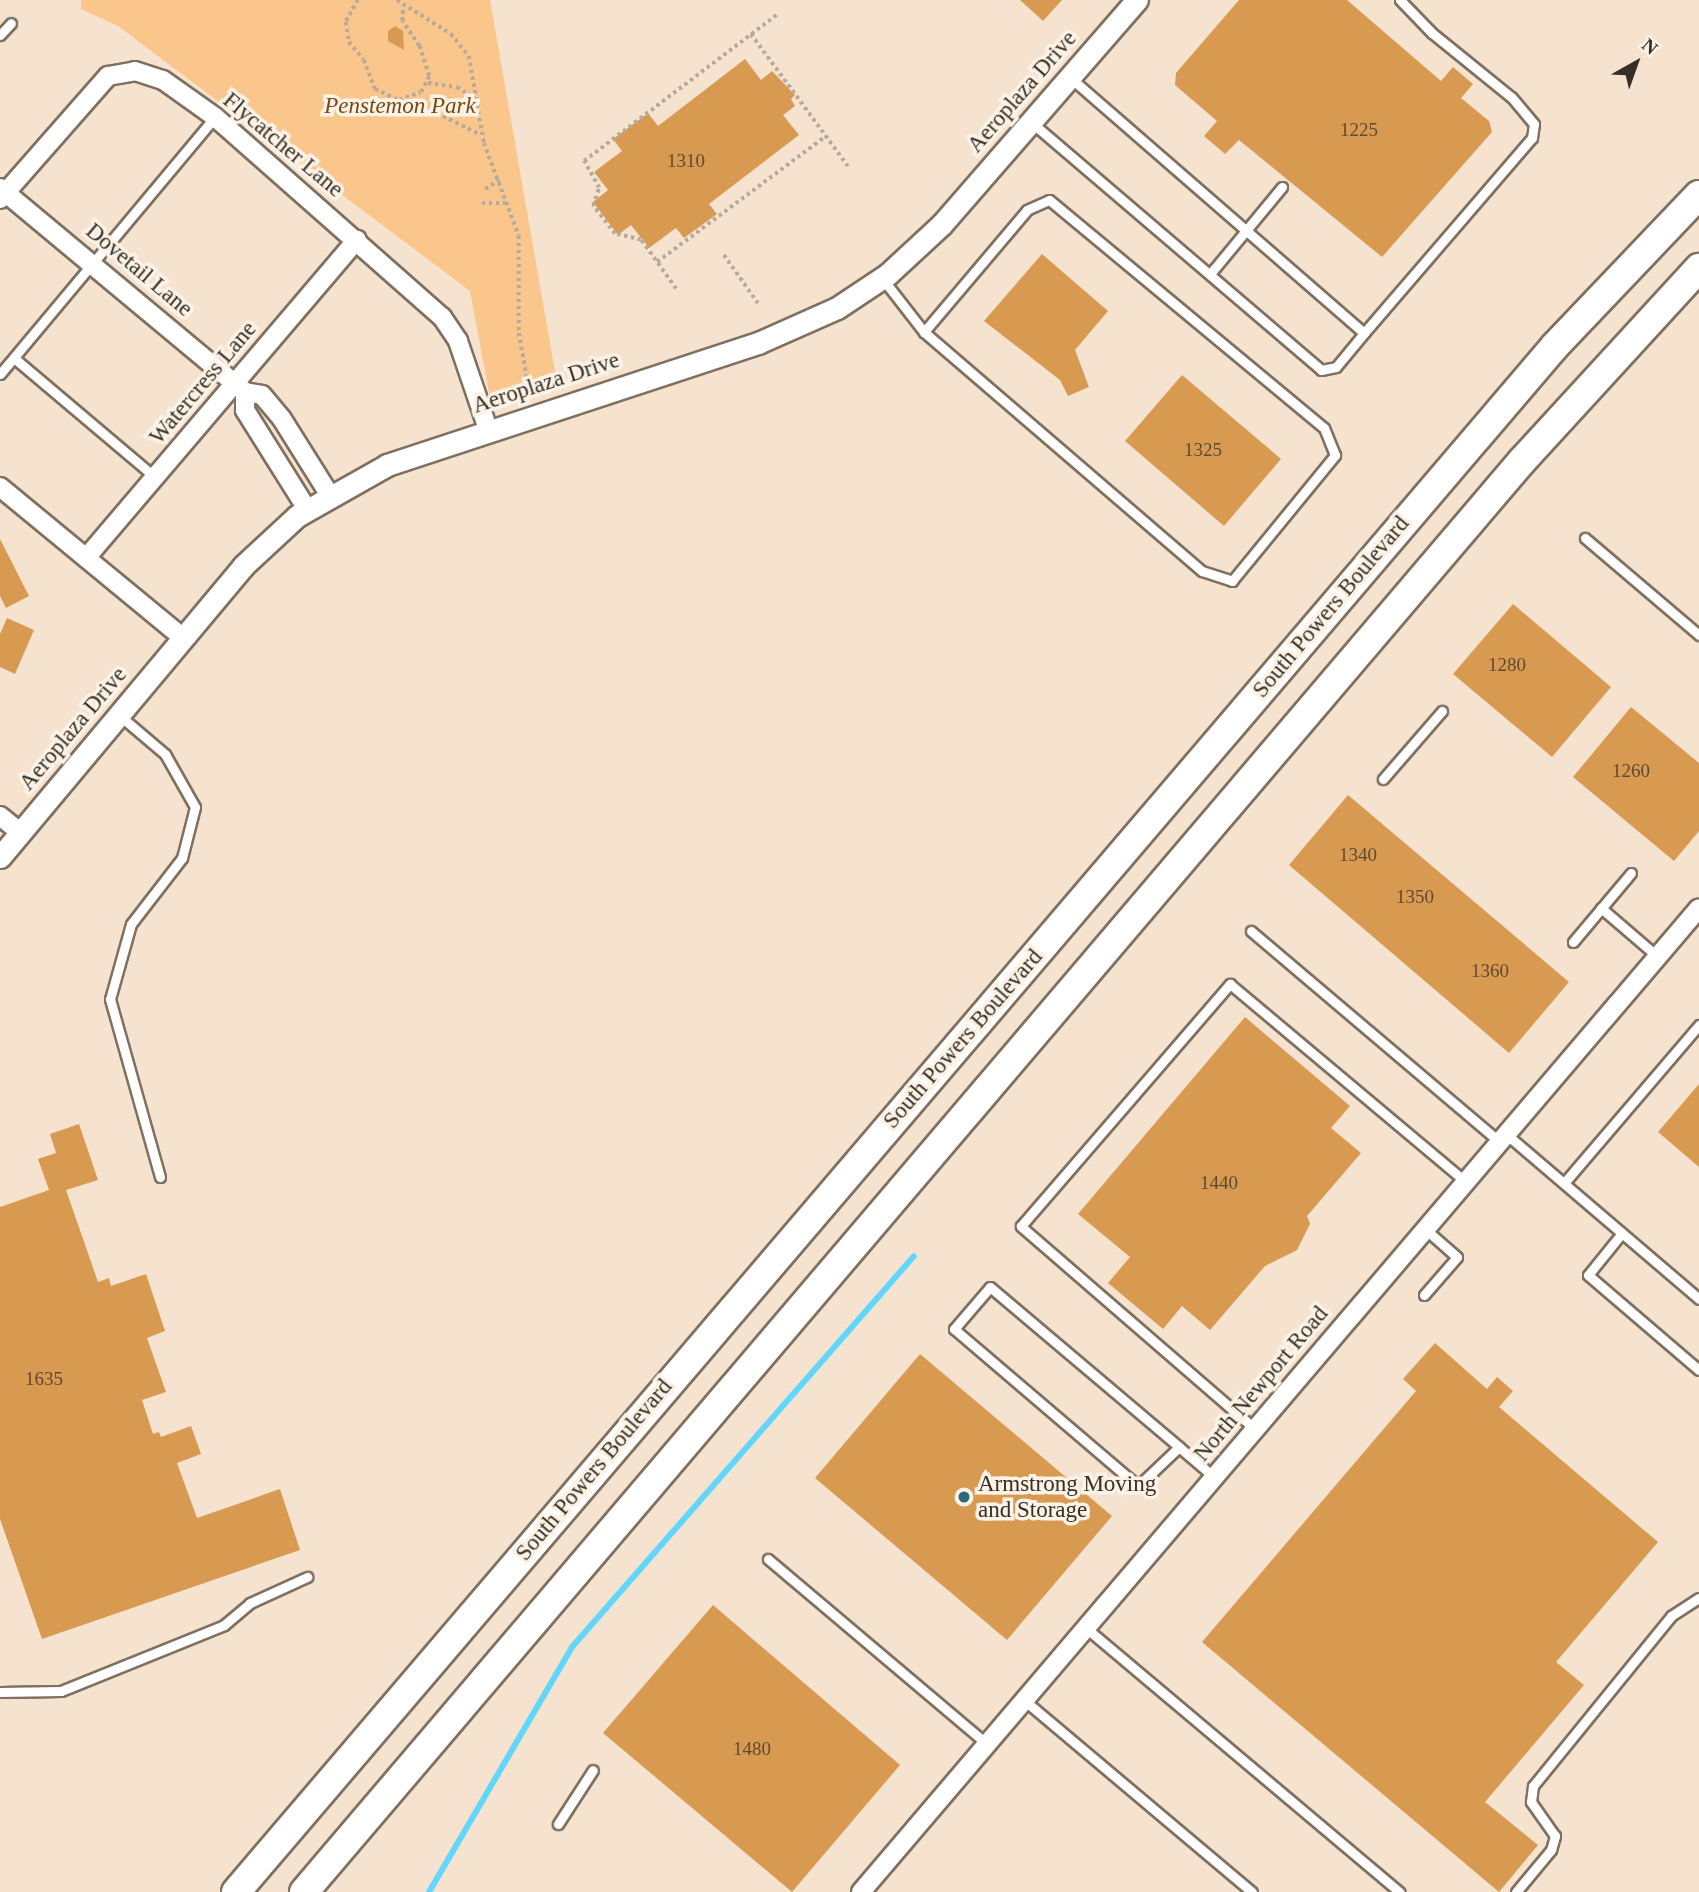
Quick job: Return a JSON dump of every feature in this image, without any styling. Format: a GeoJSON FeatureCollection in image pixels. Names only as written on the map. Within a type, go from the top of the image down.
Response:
{"type":"FeatureCollection","features":[{"type":"Feature","properties":{"kind":"highway","name":"South Powers Boulevard"},"geometry":{"type":"LineString","coordinates":[[236,1892],[1510,398],[1699,195]]}},
{"type":"Feature","properties":{"kind":"highway"},"geometry":{"type":"LineString","coordinates":[[304,1892],[1504,482],[1699,268]]}},
{"type":"Feature","properties":{"kind":"street","name":"Aeroplaza Drive"},"geometry":{"type":"LineString","coordinates":[[0,857],[243,566],[307,509],[329,494],[387,465],[488,429],[758,344],[837,308],[882,278],[942,225],[1130,3]]}},
{"type":"Feature","properties":{"kind":"street","name":"Flycatcher Lane"},"geometry":{"type":"LineString","coordinates":[[2,193],[108,76],[148,73],[215,117],[357,240],[452,331],[488,429]]}},
{"type":"Feature","properties":{"kind":"street","name":"Dovetail Lane"},"geometry":{"type":"LineString","coordinates":[[2,193],[92,263],[241,387],[262,395],[282,418],[329,494]]}},
{"type":"Feature","properties":{"kind":"street","name":"Watercress Lane"},"geometry":{"type":"LineString","coordinates":[[86,558],[155,477],[241,387],[357,240]]}},
{"type":"Feature","properties":{"kind":"street"},"geometry":{"type":"LineString","coordinates":[[241,387],[245,410],[307,509]]}},
{"type":"Feature","properties":{"kind":"street"},"geometry":{"type":"LineString","coordinates":[[0,487],[183,638]]}},
{"type":"Feature","properties":{"kind":"street"},"geometry":{"type":"LineString","coordinates":[[0,816],[21,833]]}},
{"type":"Feature","properties":{"kind":"street","name":"North Newport Road"},"geometry":{"type":"LineString","coordinates":[[861,1892],[1699,908]]}},
{"type":"Feature","properties":{"kind":"lane"},"geometry":{"type":"LineString","coordinates":[[1030,121],[1321,370],[1336,367],[1511,166],[1532,138],[1534,124],[1400,0]]}},
{"type":"Feature","properties":{"kind":"lane"},"geometry":{"type":"LineString","coordinates":[[0,36],[11,23]]}},
{"type":"Feature","properties":{"kind":"lane"},"geometry":{"type":"LineString","coordinates":[[1069,76],[1364,333]]}},
{"type":"Feature","properties":{"kind":"lane"},"geometry":{"type":"LineString","coordinates":[[0,374],[215,117]]}},
{"type":"Feature","properties":{"kind":"lane"},"geometry":{"type":"LineString","coordinates":[[1210,274],[1282,187]]}},
{"type":"Feature","properties":{"kind":"lane"},"geometry":{"type":"LineString","coordinates":[[882,278],[924,332],[1202,571],[1232,580],[1335,455],[1324,428],[1049,200],[1027,211],[924,332]]}},
{"type":"Feature","properties":{"kind":"lane"},"geometry":{"type":"LineString","coordinates":[[15,358],[155,477]]}},
{"type":"Feature","properties":{"kind":"lane"},"geometry":{"type":"LineString","coordinates":[[1585,538],[1699,635]]}},
{"type":"Feature","properties":{"kind":"lane"},"geometry":{"type":"LineString","coordinates":[[1383,779],[1442,711]]}},
{"type":"Feature","properties":{"kind":"lane"},"geometry":{"type":"LineString","coordinates":[[119,715],[165,754],[195,807],[182,858],[131,925],[110,999],[160,1177]]}},
{"type":"Feature","properties":{"kind":"lane"},"geometry":{"type":"LineString","coordinates":[[1573,942],[1631,873]]}},
{"type":"Feature","properties":{"kind":"lane"},"geometry":{"type":"LineString","coordinates":[[1601,908],[1658,957]]}},
{"type":"Feature","properties":{"kind":"lane"},"geometry":{"type":"LineString","coordinates":[[1251,931],[1503,1138],[1564,1183],[1699,1299]]}},
{"type":"Feature","properties":{"kind":"lane"},"geometry":{"type":"LineString","coordinates":[[1255,1429],[1021,1226],[1230,984],[1466,1182]]}},
{"type":"Feature","properties":{"kind":"lane"},"geometry":{"type":"LineString","coordinates":[[1564,1183],[1699,1025]]}},
{"type":"Feature","properties":{"kind":"lane"},"geometry":{"type":"LineString","coordinates":[[1424,1295],[1457,1257],[1425,1229]]}},
{"type":"Feature","properties":{"kind":"lane"},"geometry":{"type":"LineString","coordinates":[[1622,1233],[1588,1275],[1699,1370]]}},
{"type":"Feature","properties":{"kind":"lane"},"geometry":{"type":"LineString","coordinates":[[1179,1447],[1138,1486],[954,1329],[990,1287],[1179,1447],[1214,1477]]}},
{"type":"Feature","properties":{"kind":"lane"},"geometry":{"type":"LineString","coordinates":[[768,1559],[987,1744]]}},
{"type":"Feature","properties":{"kind":"lane"},"geometry":{"type":"LineString","coordinates":[[0,1692],[61,1691],[224,1625],[250,1604],[307,1577]]}},
{"type":"Feature","properties":{"kind":"lane"},"geometry":{"type":"LineString","coordinates":[[1516,1892],[1551,1850],[1555,1836],[1531,1802],[1538,1777],[1671,1616],[1699,1598]]}},
{"type":"Feature","properties":{"kind":"lane"},"geometry":{"type":"LineString","coordinates":[[1086,1628],[1400,1892]]}},
{"type":"Feature","properties":{"kind":"lane"},"geometry":{"type":"LineString","coordinates":[[1024,1700],[1252,1892]]}},
{"type":"Feature","properties":{"kind":"lane"},"geometry":{"type":"LineString","coordinates":[[558,1824],[593,1770]]}},
{"type":"Feature","properties":{"kind":"path"},"geometry":{"type":"LineString","coordinates":[[358,0],[346,32],[375,89],[399,100],[421,92],[428,82],[428,63],[402,21],[403,7]]}},
{"type":"Feature","properties":{"kind":"path"},"geometry":{"type":"LineString","coordinates":[[397,0],[403,7],[461,45],[478,101],[481,135],[509,203],[519,236],[519,333],[528,383]]}},
{"type":"Feature","properties":{"kind":"path"},"geometry":{"type":"LineString","coordinates":[[676,289],[640,240],[615,234],[593,206],[599,188],[584,161],[778,14]]}},
{"type":"Feature","properties":{"kind":"path"},"geometry":{"type":"LineString","coordinates":[[751,34],[848,166]]}},
{"type":"Feature","properties":{"kind":"path"},"geometry":{"type":"LineString","coordinates":[[428,82],[457,87],[478,101]]}},
{"type":"Feature","properties":{"kind":"path"},"geometry":{"type":"LineString","coordinates":[[443,116],[481,135]]}},
{"type":"Feature","properties":{"kind":"path"},"geometry":{"type":"LineString","coordinates":[[657,262],[826,136]]}},
{"type":"Feature","properties":{"kind":"path"},"geometry":{"type":"LineString","coordinates":[[485,189],[499,180]]}},
{"type":"Feature","properties":{"kind":"path"},"geometry":{"type":"LineString","coordinates":[[482,203],[509,203]]}},
{"type":"Feature","properties":{"kind":"path"},"geometry":{"type":"LineString","coordinates":[[724,255],[758,303]]}},
{"type":"Feature","properties":{"kind":"green space","name":"Penstemon Park"},"geometry":{"type":"Polygon","coordinates":[[[81,0],[490,0],[557,383],[491,403],[470,291],[118,26],[81,9],[81,0]]]}},
{"type":"Feature","properties":{"kind":"building"},"geometry":{"type":"Polygon","coordinates":[[[1020,0],[1062,0],[1043,21],[1020,0]]]}},
{"type":"Feature","properties":{"kind":"building"},"geometry":{"type":"Polygon","coordinates":[[[1239,0],[1347,0],[1441,81],[1453,67],[1473,84],[1461,98],[1489,121],[1492,132],[1382,257],[1239,140],[1225,154],[1204,136],[1217,121],[1175,85],[1176,73],[1239,0]]]}},
{"type":"Feature","properties":{"kind":"building"},"geometry":{"type":"Polygon","coordinates":[[[395,26],[403,31],[404,50],[388,41],[388,31],[395,26]]]}},
{"type":"Feature","properties":{"kind":"building"},"geometry":{"type":"Polygon","coordinates":[[[745,59],[761,80],[772,71],[795,95],[791,99],[795,106],[783,115],[799,135],[709,204],[717,214],[684,238],[676,228],[649,248],[631,225],[618,235],[593,202],[608,190],[594,172],[622,151],[613,139],[648,113],[658,126],[745,59]]]}},
{"type":"Feature","properties":{"kind":"building"},"geometry":{"type":"Polygon","coordinates":[[[1042,254],[1108,311],[1075,350],[1089,387],[1068,396],[1060,380],[984,321],[1042,254]]]}},
{"type":"Feature","properties":{"kind":"building"},"geometry":{"type":"Polygon","coordinates":[[[1182,375],[1281,459],[1224,526],[1125,441],[1182,375]]]}},
{"type":"Feature","properties":{"kind":"building"},"geometry":{"type":"Polygon","coordinates":[[[0,539],[29,596],[6,608],[0,596],[0,539]]]}},
{"type":"Feature","properties":{"kind":"building"},"geometry":{"type":"Polygon","coordinates":[[[1513,604],[1611,687],[1552,757],[1453,674],[1513,604]]]}},
{"type":"Feature","properties":{"kind":"building"},"geometry":{"type":"Polygon","coordinates":[[[7,618],[34,630],[15,674],[0,667],[0,634],[7,618]]]}},
{"type":"Feature","properties":{"kind":"building"},"geometry":{"type":"Polygon","coordinates":[[[1631,707],[1699,763],[1699,831],[1674,861],[1573,777],[1631,707]]]}},
{"type":"Feature","properties":{"kind":"building"},"geometry":{"type":"Polygon","coordinates":[[[1348,795],[1569,982],[1509,1053],[1289,865],[1348,795]]]}},
{"type":"Feature","properties":{"kind":"building"},"geometry":{"type":"Polygon","coordinates":[[[1245,1017],[1350,1106],[1331,1128],[1361,1153],[1307,1216],[1310,1224],[1297,1250],[1265,1266],[1210,1330],[1182,1306],[1163,1329],[1108,1283],[1130,1257],[1078,1214],[1245,1017]]]}},
{"type":"Feature","properties":{"kind":"building"},"geometry":{"type":"Polygon","coordinates":[[[1699,1084],[1699,1167],[1658,1132],[1699,1084]]]}},
{"type":"Feature","properties":{"kind":"building"},"geometry":{"type":"Polygon","coordinates":[[[79,1124],[98,1180],[66,1190],[98,1282],[109,1278],[111,1286],[146,1274],[165,1331],[147,1338],[166,1392],[142,1400],[153,1434],[159,1432],[161,1437],[191,1426],[201,1454],[177,1463],[197,1518],[280,1489],[300,1550],[42,1639],[0,1519],[0,1207],[49,1190],[38,1159],[56,1153],[50,1134],[79,1124]]]}},
{"type":"Feature","properties":{"kind":"building"},"geometry":{"type":"Polygon","coordinates":[[[1435,1343],[1487,1389],[1497,1377],[1513,1391],[1499,1407],[1658,1542],[1556,1662],[1584,1685],[1485,1802],[1538,1845],[1499,1892],[1202,1642],[1416,1391],[1403,1379],[1435,1343]]]}},
{"type":"Feature","properties":{"kind":"building","name":"Armstrong Moving and Storage"},"geometry":{"type":"Polygon","coordinates":[[[920,1354],[1112,1516],[1007,1640],[815,1478],[920,1354]]]}},
{"type":"Feature","properties":{"kind":"building"},"geometry":{"type":"Polygon","coordinates":[[[713,1605],[900,1765],[792,1892],[603,1733],[713,1605]]]}},
{"type":"Feature","properties":{"kind":"waterway"},"geometry":{"type":"LineString","coordinates":[[429,1892],[572,1647],[914,1256]]}},
{"type":"Feature","properties":{"kind":"place","name":"Armstrong Moving and Storage"},"geometry":{"type":"Point","coordinates":[964,1497]}}]}
